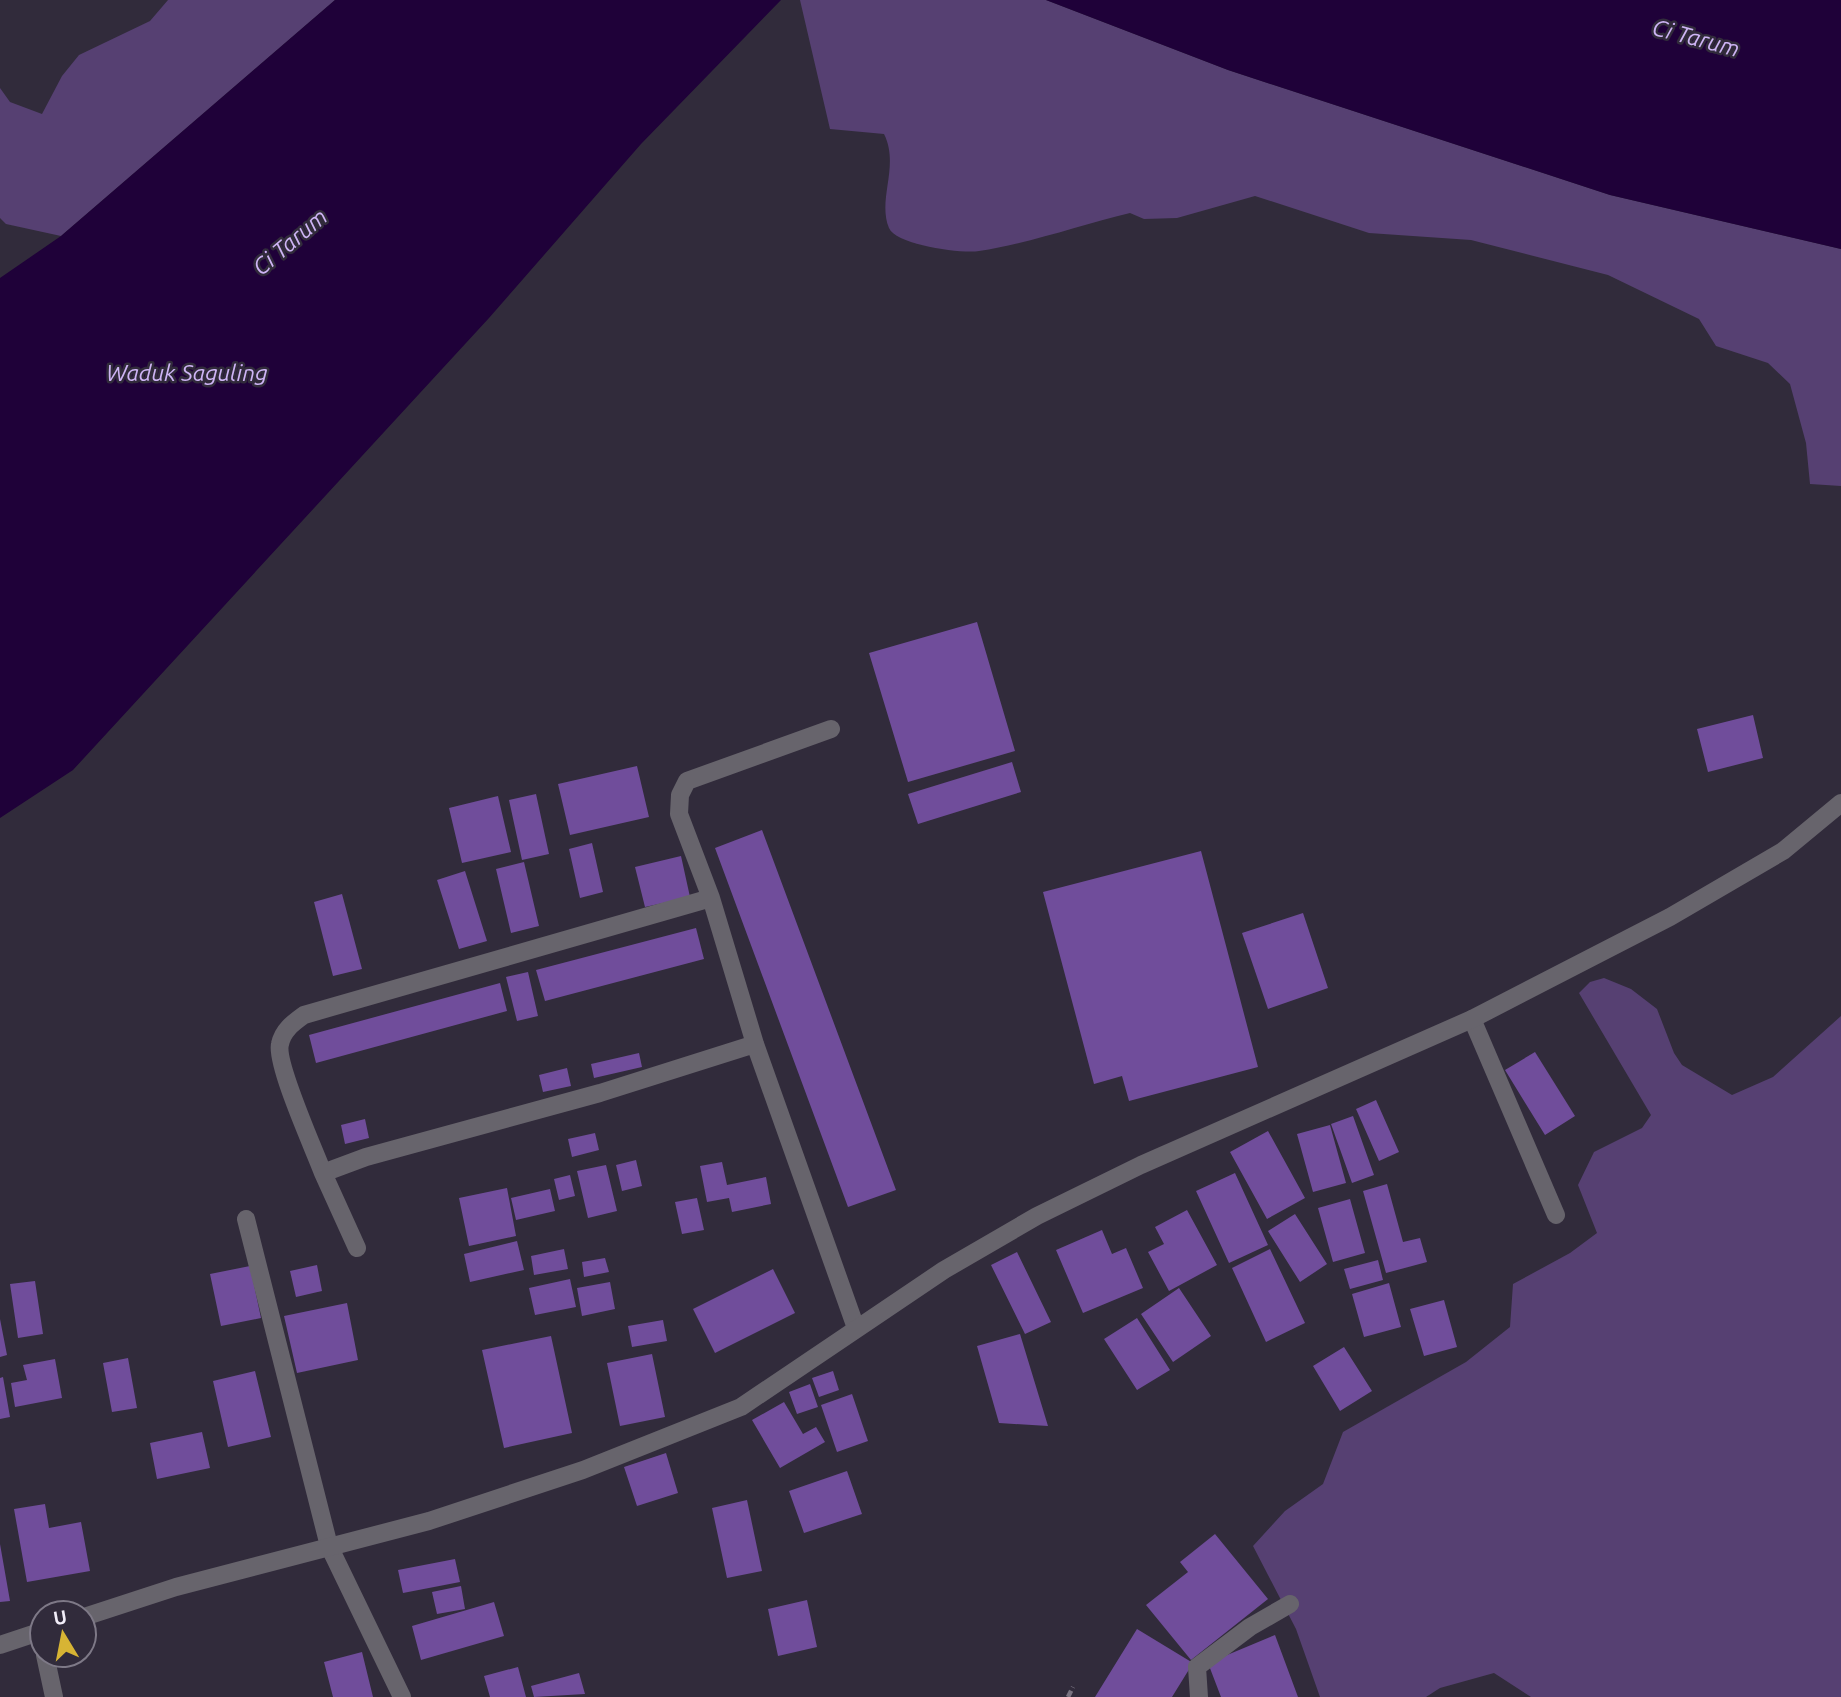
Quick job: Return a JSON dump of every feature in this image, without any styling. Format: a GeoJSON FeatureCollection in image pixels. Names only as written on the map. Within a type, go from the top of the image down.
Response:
{"type":"FeatureCollection","features":[{"type":"Feature","properties":{"kind":"street"},"geometry":{"type":"LineString","coordinates":[[831,729],[687,781],[680,795],[678,814],[711,898],[755,1044],[856,1328]]}},
{"type":"Feature","properties":{"kind":"street"},"geometry":{"type":"LineString","coordinates":[[98,1612],[176,1587],[429,1521],[583,1470],[693,1429],[741,1407],[944,1269],[1037,1216],[1141,1165],[1472,1019],[1670,917],[1783,851],[1841,803]]}},
{"type":"Feature","properties":{"kind":"street"},"geometry":{"type":"LineString","coordinates":[[357,1248],[323,1172],[284,1069],[279,1046],[287,1028],[303,1015],[711,898]]}},
{"type":"Feature","properties":{"kind":"street"},"geometry":{"type":"LineString","coordinates":[[1472,1019],[1556,1215]]}},
{"type":"Feature","properties":{"kind":"street"},"geometry":{"type":"LineString","coordinates":[[323,1172],[366,1157],[600,1093],[755,1044]]}},
{"type":"Feature","properties":{"kind":"street"},"geometry":{"type":"LineString","coordinates":[[246,1219],[329,1546],[402,1697]]}},
{"type":"Feature","properties":{"kind":"street"},"geometry":{"type":"LineString","coordinates":[[1199,1697],[1196,1667],[1250,1627],[1290,1604]]}},
{"type":"Feature","properties":{"kind":"street"},"geometry":{"type":"LineString","coordinates":[[0,1646],[28,1639]]}},
{"type":"Feature","properties":{"kind":"street"},"geometry":{"type":"LineString","coordinates":[[48,1669],[54,1697]]}},
{"type":"Feature","properties":{"kind":"path"},"geometry":{"type":"LineString","coordinates":[[1068,1697],[1073,1688]]}},
{"type":"Feature","properties":{"kind":"shaded area"},"geometry":{"type":"Polygon","coordinates":[[[168,0],[335,0],[61,236],[6,224],[0,218],[0,88],[10,102],[42,114],[62,76],[79,55],[150,21],[168,0]]]}},
{"type":"Feature","properties":{"kind":"shaded area"},"geometry":{"type":"Polygon","coordinates":[[[800,0],[1046,0],[1228,70],[1610,195],[1841,249],[1841,486],[1810,484],[1806,443],[1790,384],[1768,363],[1716,346],[1699,319],[1608,275],[1471,240],[1369,233],[1255,196],[1177,218],[1144,219],[1130,213],[1036,239],[971,252],[945,250],[904,239],[889,228],[886,217],[890,158],[884,134],[830,129],[800,0]]]}},
{"type":"Feature","properties":{"kind":"shaded area"},"geometry":{"type":"Polygon","coordinates":[[[1604,978],[1631,989],[1657,1009],[1674,1053],[1682,1065],[1732,1095],[1773,1077],[1841,1016],[1841,1697],[1531,1697],[1494,1673],[1440,1688],[1426,1697],[1320,1697],[1296,1629],[1253,1546],[1285,1511],[1323,1484],[1343,1432],[1466,1362],[1510,1327],[1513,1284],[1570,1253],[1597,1233],[1578,1185],[1594,1152],[1642,1128],[1651,1115],[1579,993],[1590,982],[1604,978]]]}},
{"type":"Feature","properties":{"kind":"water","name":"Waduk Saguling"},"geometry":{"type":"Polygon","coordinates":[[[335,0],[781,0],[641,144],[489,318],[73,770],[0,818],[0,278],[61,236],[335,0]]]}},
{"type":"Feature","properties":{"kind":"water","name":"Ci Tarum"},"geometry":{"type":"Polygon","coordinates":[[[1046,0],[1841,0],[1841,249],[1610,195],[1228,70],[1046,0]]]}},
{"type":"Feature","properties":{"kind":"building"},"geometry":{"type":"Polygon","coordinates":[[[977,622],[1015,751],[908,782],[869,653],[977,622]]]}},
{"type":"Feature","properties":{"kind":"building"},"geometry":{"type":"Polygon","coordinates":[[[1753,715],[1763,758],[1708,772],[1697,729],[1753,715]]]}},
{"type":"Feature","properties":{"kind":"building"},"geometry":{"type":"Polygon","coordinates":[[[1012,762],[1021,792],[918,824],[908,794],[1012,762]]]}},
{"type":"Feature","properties":{"kind":"building"},"geometry":{"type":"Polygon","coordinates":[[[637,766],[649,817],[570,835],[558,784],[637,766]]]}},
{"type":"Feature","properties":{"kind":"building"},"geometry":{"type":"Polygon","coordinates":[[[536,794],[549,854],[522,860],[509,800],[536,794]]]}},
{"type":"Feature","properties":{"kind":"building"},"geometry":{"type":"Polygon","coordinates":[[[498,796],[511,852],[462,863],[449,808],[498,796]]]}},
{"type":"Feature","properties":{"kind":"building"},"geometry":{"type":"Polygon","coordinates":[[[762,830],[896,1190],[848,1207],[715,848],[762,830]]]}},
{"type":"Feature","properties":{"kind":"building"},"geometry":{"type":"Polygon","coordinates":[[[592,843],[603,892],[580,898],[569,849],[592,843]]]}},
{"type":"Feature","properties":{"kind":"building"},"geometry":{"type":"Polygon","coordinates":[[[1201,851],[1258,1067],[1129,1101],[1122,1076],[1094,1084],[1043,892],[1201,851]]]}},
{"type":"Feature","properties":{"kind":"building"},"geometry":{"type":"Polygon","coordinates":[[[681,856],[690,897],[645,907],[635,867],[681,856]]]}},
{"type":"Feature","properties":{"kind":"building"},"geometry":{"type":"Polygon","coordinates":[[[524,862],[539,926],[511,933],[496,869],[524,862]]]}},
{"type":"Feature","properties":{"kind":"building"},"geometry":{"type":"Polygon","coordinates":[[[465,871],[487,941],[459,949],[437,880],[465,871]]]}},
{"type":"Feature","properties":{"kind":"building"},"geometry":{"type":"Polygon","coordinates":[[[342,894],[362,969],[333,976],[314,902],[342,894]]]}},
{"type":"Feature","properties":{"kind":"building"},"geometry":{"type":"Polygon","coordinates":[[[1303,913],[1328,988],[1268,1009],[1242,933],[1303,913]]]}},
{"type":"Feature","properties":{"kind":"building"},"geometry":{"type":"Polygon","coordinates":[[[696,928],[704,959],[545,1001],[536,970],[696,928]]]}},
{"type":"Feature","properties":{"kind":"building"},"geometry":{"type":"Polygon","coordinates":[[[528,972],[538,1016],[517,1021],[506,977],[528,972]]]}},
{"type":"Feature","properties":{"kind":"building"},"geometry":{"type":"Polygon","coordinates":[[[500,983],[507,1011],[316,1063],[309,1035],[500,983]]]}},
{"type":"Feature","properties":{"kind":"building"},"geometry":{"type":"Polygon","coordinates":[[[1535,1052],[1575,1116],[1545,1135],[1505,1070],[1535,1052]]]}},
{"type":"Feature","properties":{"kind":"building"},"geometry":{"type":"Polygon","coordinates":[[[639,1053],[642,1067],[594,1078],[591,1064],[639,1053]]]}},
{"type":"Feature","properties":{"kind":"building"},"geometry":{"type":"Polygon","coordinates":[[[567,1068],[571,1086],[543,1092],[539,1075],[567,1068]]]}},
{"type":"Feature","properties":{"kind":"building"},"geometry":{"type":"Polygon","coordinates":[[[1376,1100],[1399,1152],[1379,1161],[1356,1109],[1376,1100]]]}},
{"type":"Feature","properties":{"kind":"building"},"geometry":{"type":"Polygon","coordinates":[[[1353,1116],[1374,1175],[1352,1183],[1331,1124],[1353,1116]]]}},
{"type":"Feature","properties":{"kind":"building"},"geometry":{"type":"Polygon","coordinates":[[[365,1119],[369,1138],[345,1144],[341,1125],[365,1119]]]}},
{"type":"Feature","properties":{"kind":"building"},"geometry":{"type":"Polygon","coordinates":[[[1330,1125],[1346,1183],[1313,1192],[1297,1134],[1330,1125]]]}},
{"type":"Feature","properties":{"kind":"building"},"geometry":{"type":"Polygon","coordinates":[[[1268,1131],[1305,1198],[1267,1219],[1230,1152],[1268,1131]]]}},
{"type":"Feature","properties":{"kind":"building"},"geometry":{"type":"Polygon","coordinates":[[[595,1133],[599,1150],[572,1157],[568,1139],[595,1133]]]}},
{"type":"Feature","properties":{"kind":"building"},"geometry":{"type":"Polygon","coordinates":[[[636,1160],[642,1186],[622,1191],[616,1165],[636,1160]]]}},
{"type":"Feature","properties":{"kind":"building"},"geometry":{"type":"Polygon","coordinates":[[[722,1162],[727,1185],[766,1177],[771,1204],[732,1212],[729,1198],[707,1202],[700,1166],[722,1162]]]}},
{"type":"Feature","properties":{"kind":"building"},"geometry":{"type":"Polygon","coordinates":[[[606,1165],[617,1211],[588,1218],[577,1171],[606,1165]]]}},
{"type":"Feature","properties":{"kind":"building"},"geometry":{"type":"Polygon","coordinates":[[[1235,1173],[1268,1245],[1229,1263],[1196,1191],[1235,1173]]]}},
{"type":"Feature","properties":{"kind":"building"},"geometry":{"type":"Polygon","coordinates":[[[570,1175],[575,1196],[559,1200],[554,1179],[570,1175]]]}},
{"type":"Feature","properties":{"kind":"building"},"geometry":{"type":"Polygon","coordinates":[[[1387,1184],[1403,1242],[1420,1238],[1427,1262],[1386,1273],[1363,1191],[1387,1184]]]}},
{"type":"Feature","properties":{"kind":"building"},"geometry":{"type":"Polygon","coordinates":[[[507,1188],[516,1236],[469,1246],[459,1198],[507,1188]]]}},
{"type":"Feature","properties":{"kind":"building"},"geometry":{"type":"Polygon","coordinates":[[[550,1189],[555,1211],[516,1220],[511,1198],[550,1189]]]}},
{"type":"Feature","properties":{"kind":"building"},"geometry":{"type":"Polygon","coordinates":[[[697,1198],[704,1230],[682,1234],[675,1202],[697,1198]]]}},
{"type":"Feature","properties":{"kind":"building"},"geometry":{"type":"Polygon","coordinates":[[[1350,1199],[1365,1253],[1333,1262],[1318,1208],[1350,1199]]]}},
{"type":"Feature","properties":{"kind":"building"},"geometry":{"type":"Polygon","coordinates":[[[1187,1210],[1217,1265],[1169,1291],[1148,1252],[1164,1244],[1155,1227],[1187,1210]]]}},
{"type":"Feature","properties":{"kind":"building"},"geometry":{"type":"Polygon","coordinates":[[[1295,1214],[1327,1264],[1300,1282],[1268,1231],[1295,1214]]]}},
{"type":"Feature","properties":{"kind":"building"},"geometry":{"type":"Polygon","coordinates":[[[1102,1230],[1112,1254],[1126,1248],[1143,1288],[1083,1313],[1056,1250],[1102,1230]]]}},
{"type":"Feature","properties":{"kind":"building"},"geometry":{"type":"Polygon","coordinates":[[[517,1241],[524,1270],[470,1282],[464,1254],[517,1241]]]}},
{"type":"Feature","properties":{"kind":"building"},"geometry":{"type":"Polygon","coordinates":[[[564,1249],[568,1269],[534,1275],[531,1256],[564,1249]]]}},
{"type":"Feature","properties":{"kind":"building"},"geometry":{"type":"Polygon","coordinates":[[[1270,1249],[1305,1323],[1266,1342],[1232,1268],[1270,1249]]]}},
{"type":"Feature","properties":{"kind":"building"},"geometry":{"type":"Polygon","coordinates":[[[1017,1252],[1051,1322],[1025,1334],[991,1265],[1017,1252]]]}},
{"type":"Feature","properties":{"kind":"building"},"geometry":{"type":"Polygon","coordinates":[[[605,1258],[609,1272],[584,1277],[582,1262],[605,1258]]]}},
{"type":"Feature","properties":{"kind":"building"},"geometry":{"type":"Polygon","coordinates":[[[1378,1260],[1383,1280],[1350,1289],[1344,1269],[1378,1260]]]}},
{"type":"Feature","properties":{"kind":"building"},"geometry":{"type":"Polygon","coordinates":[[[317,1265],[322,1291],[296,1297],[290,1271],[317,1265]]]}},
{"type":"Feature","properties":{"kind":"building"},"geometry":{"type":"Polygon","coordinates":[[[250,1266],[261,1318],[221,1326],[210,1274],[250,1266]]]}},
{"type":"Feature","properties":{"kind":"building"},"geometry":{"type":"Polygon","coordinates":[[[773,1269],[795,1313],[715,1353],[693,1309],[773,1269]]]}},
{"type":"Feature","properties":{"kind":"building"},"geometry":{"type":"Polygon","coordinates":[[[570,1279],[576,1307],[535,1315],[529,1288],[570,1279]]]}},
{"type":"Feature","properties":{"kind":"building"},"geometry":{"type":"Polygon","coordinates":[[[35,1281],[43,1334],[18,1338],[10,1284],[35,1281]]]}},
{"type":"Feature","properties":{"kind":"building"},"geometry":{"type":"Polygon","coordinates":[[[610,1282],[615,1309],[582,1316],[577,1288],[610,1282]]]}},
{"type":"Feature","properties":{"kind":"building"},"geometry":{"type":"Polygon","coordinates":[[[1389,1283],[1401,1327],[1364,1337],[1352,1294],[1389,1283]]]}},
{"type":"Feature","properties":{"kind":"building"},"geometry":{"type":"Polygon","coordinates":[[[1179,1288],[1211,1336],[1173,1362],[1141,1314],[1179,1288]]]}},
{"type":"Feature","properties":{"kind":"building"},"geometry":{"type":"Polygon","coordinates":[[[1444,1300],[1457,1347],[1424,1356],[1410,1309],[1444,1300]]]}},
{"type":"Feature","properties":{"kind":"building"},"geometry":{"type":"Polygon","coordinates":[[[347,1303],[358,1360],[297,1373],[284,1316],[347,1303]]]}},
{"type":"Feature","properties":{"kind":"building"},"geometry":{"type":"Polygon","coordinates":[[[1137,1318],[1170,1370],[1137,1390],[1104,1339],[1137,1318]]]}},
{"type":"Feature","properties":{"kind":"building"},"geometry":{"type":"Polygon","coordinates":[[[0,1319],[7,1355],[0,1357],[0,1319]]]}},
{"type":"Feature","properties":{"kind":"building"},"geometry":{"type":"Polygon","coordinates":[[[663,1320],[667,1341],[632,1347],[628,1326],[663,1320]]]}},
{"type":"Feature","properties":{"kind":"building"},"geometry":{"type":"Polygon","coordinates":[[[1020,1334],[1048,1426],[999,1423],[977,1346],[1020,1334]]]}},
{"type":"Feature","properties":{"kind":"building"},"geometry":{"type":"Polygon","coordinates":[[[551,1336],[572,1433],[504,1448],[482,1350],[551,1336]]]}},
{"type":"Feature","properties":{"kind":"building"},"geometry":{"type":"Polygon","coordinates":[[[1344,1347],[1372,1391],[1340,1411],[1313,1366],[1344,1347]]]}},
{"type":"Feature","properties":{"kind":"building"},"geometry":{"type":"Polygon","coordinates":[[[652,1354],[665,1417],[620,1426],[607,1363],[652,1354]]]}},
{"type":"Feature","properties":{"kind":"building"},"geometry":{"type":"Polygon","coordinates":[[[128,1358],[137,1408],[112,1412],[103,1363],[128,1358]]]}},
{"type":"Feature","properties":{"kind":"building"},"geometry":{"type":"Polygon","coordinates":[[[55,1359],[62,1398],[15,1407],[11,1383],[27,1380],[23,1365],[55,1359]]]}},
{"type":"Feature","properties":{"kind":"building"},"geometry":{"type":"Polygon","coordinates":[[[255,1371],[271,1437],[228,1447],[213,1381],[255,1371]]]}},
{"type":"Feature","properties":{"kind":"building"},"geometry":{"type":"Polygon","coordinates":[[[833,1371],[839,1390],[819,1397],[812,1378],[833,1371]]]}},
{"type":"Feature","properties":{"kind":"building"},"geometry":{"type":"Polygon","coordinates":[[[3,1377],[10,1417],[0,1419],[0,1378],[3,1377]]]}},
{"type":"Feature","properties":{"kind":"building"},"geometry":{"type":"Polygon","coordinates":[[[810,1384],[818,1407],[797,1414],[789,1392],[810,1384]]]}},
{"type":"Feature","properties":{"kind":"building"},"geometry":{"type":"Polygon","coordinates":[[[852,1394],[868,1441],[837,1452],[821,1405],[852,1394]]]}},
{"type":"Feature","properties":{"kind":"building"},"geometry":{"type":"Polygon","coordinates":[[[784,1402],[803,1434],[816,1427],[825,1442],[780,1468],[752,1420],[784,1402]]]}},
{"type":"Feature","properties":{"kind":"building"},"geometry":{"type":"Polygon","coordinates":[[[202,1432],[210,1468],[157,1479],[150,1443],[202,1432]]]}},
{"type":"Feature","properties":{"kind":"building"},"geometry":{"type":"Polygon","coordinates":[[[666,1453],[678,1493],[637,1506],[624,1467],[666,1453]]]}},
{"type":"Feature","properties":{"kind":"building"},"geometry":{"type":"Polygon","coordinates":[[[847,1471],[862,1514],[804,1533],[789,1491],[847,1471]]]}},
{"type":"Feature","properties":{"kind":"building"},"geometry":{"type":"Polygon","coordinates":[[[747,1500],[762,1571],[727,1578],[712,1508],[747,1500]]]}},
{"type":"Feature","properties":{"kind":"building"},"geometry":{"type":"Polygon","coordinates":[[[45,1504],[49,1528],[81,1522],[90,1571],[27,1582],[14,1509],[45,1504]]]}},
{"type":"Feature","properties":{"kind":"building"},"geometry":{"type":"Polygon","coordinates":[[[1215,1534],[1268,1599],[1191,1660],[1146,1605],[1188,1572],[1180,1562],[1215,1534]]]}},
{"type":"Feature","properties":{"kind":"building"},"geometry":{"type":"Polygon","coordinates":[[[0,1544],[10,1601],[0,1602],[0,1544]]]}},
{"type":"Feature","properties":{"kind":"building"},"geometry":{"type":"Polygon","coordinates":[[[455,1559],[460,1582],[403,1593],[398,1570],[455,1559]]]}},
{"type":"Feature","properties":{"kind":"building"},"geometry":{"type":"Polygon","coordinates":[[[461,1586],[465,1609],[437,1614],[432,1592],[461,1586]]]}},
{"type":"Feature","properties":{"kind":"building"},"geometry":{"type":"Polygon","coordinates":[[[807,1600],[817,1647],[778,1656],[768,1609],[807,1600]]]}},
{"type":"Feature","properties":{"kind":"building"},"geometry":{"type":"Polygon","coordinates":[[[494,1602],[504,1636],[421,1660],[412,1626],[494,1602]]]}},
{"type":"Feature","properties":{"kind":"building"},"geometry":{"type":"Polygon","coordinates":[[[1137,1629],[1193,1663],[1172,1697],[1095,1697],[1137,1629]]]}},
{"type":"Feature","properties":{"kind":"building"},"geometry":{"type":"Polygon","coordinates":[[[1275,1635],[1298,1697],[1221,1697],[1208,1663],[1275,1635]]]}},
{"type":"Feature","properties":{"kind":"building"},"geometry":{"type":"Polygon","coordinates":[[[362,1652],[373,1697],[333,1697],[324,1662],[362,1652]]]}},
{"type":"Feature","properties":{"kind":"building"},"geometry":{"type":"Polygon","coordinates":[[[518,1667],[526,1697],[490,1697],[484,1676],[518,1667]]]}},
{"type":"Feature","properties":{"kind":"building"},"geometry":{"type":"Polygon","coordinates":[[[579,1673],[585,1694],[534,1697],[531,1686],[579,1673]]]}}]}
